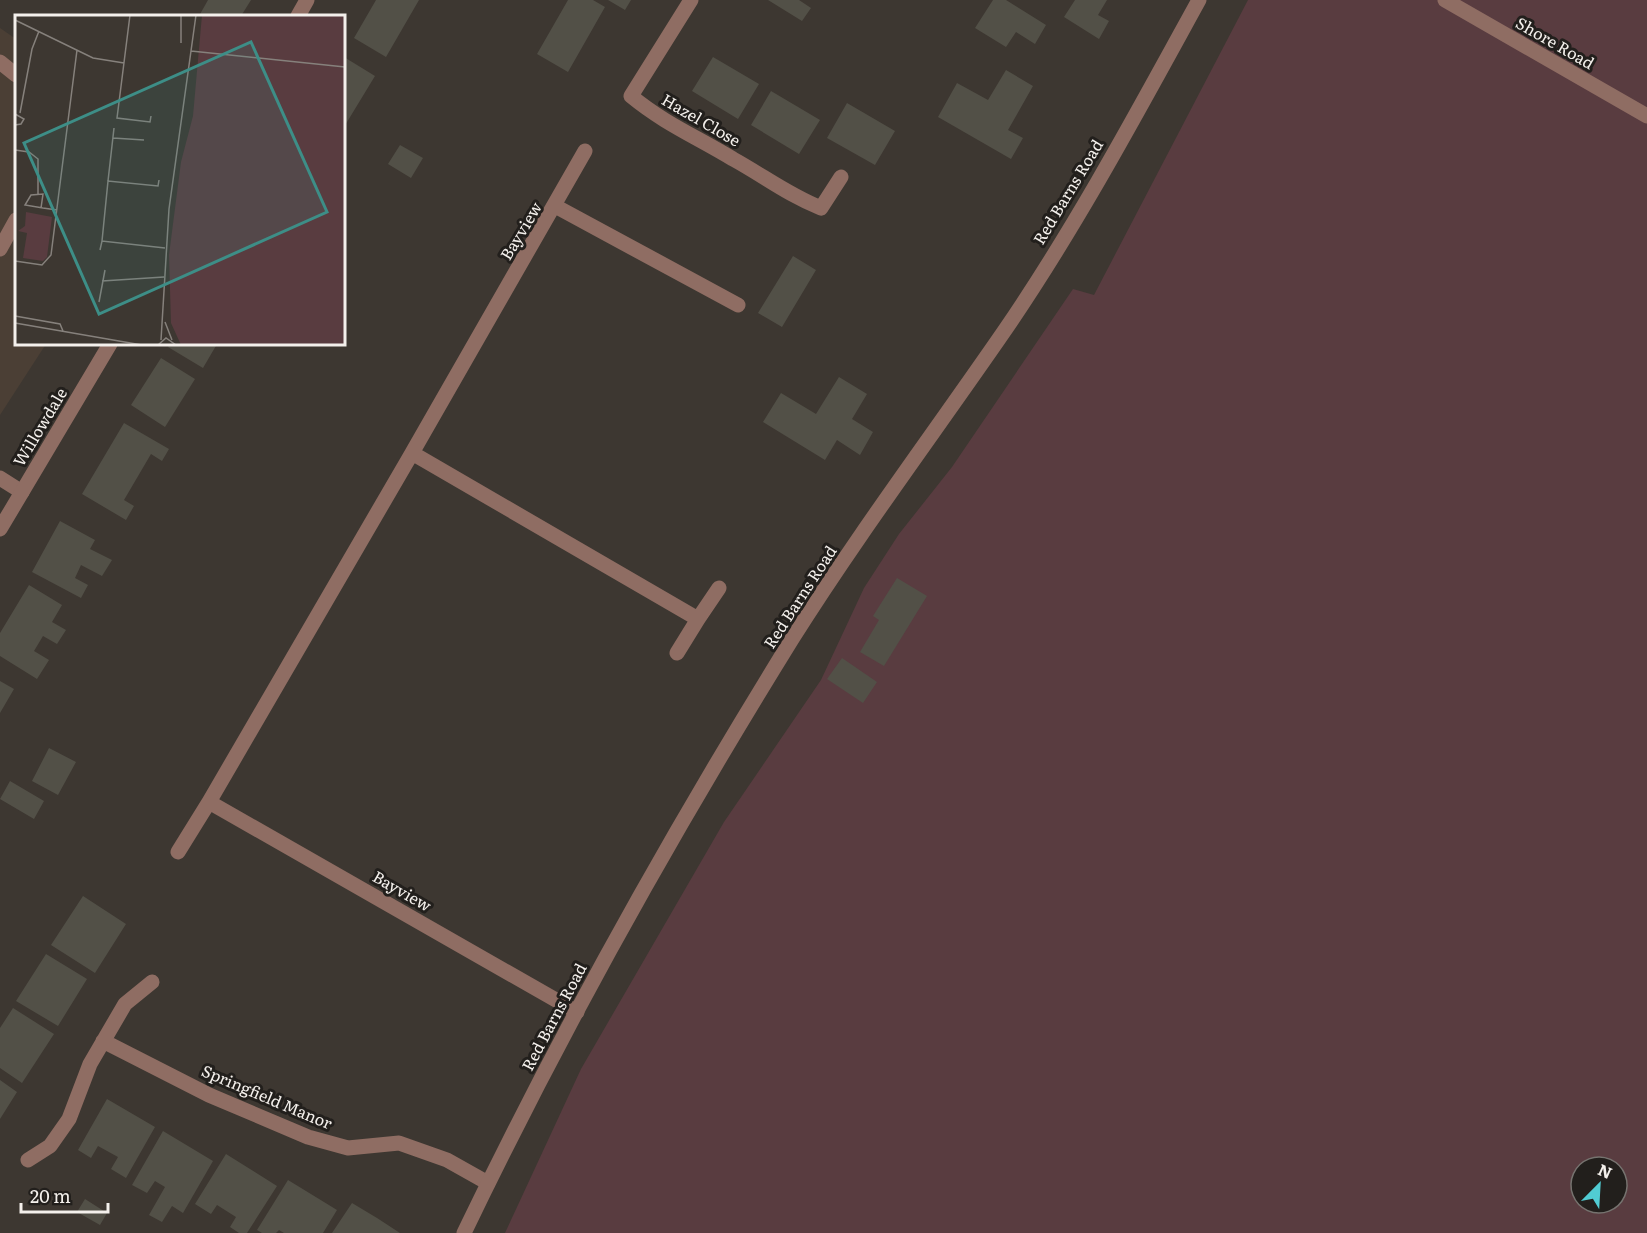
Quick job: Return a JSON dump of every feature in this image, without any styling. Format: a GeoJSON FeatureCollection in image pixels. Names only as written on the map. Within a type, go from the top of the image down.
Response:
{"type":"FeatureCollection","features":[{"type":"Feature","properties":{"kind":"street"},"geometry":{"type":"LineString","coordinates":[[299,15],[307,0]]}},
{"type":"Feature","properties":{"kind":"street","name":"Hazel Close"},"geometry":{"type":"LineString","coordinates":[[691,0],[631,96],[677,130],[732,158],[791,196],[821,208],[841,177]]}},
{"type":"Feature","properties":{"kind":"street","name":"Red Barns Road"},"geometry":{"type":"LineString","coordinates":[[464,1233],[577,1012],[702,788],[794,637],[914,457],[1006,328],[1092,190],[1199,0]]}},
{"type":"Feature","properties":{"kind":"street","name":"Shore Road"},"geometry":{"type":"LineString","coordinates":[[1445,0],[1647,116]]}},
{"type":"Feature","properties":{"kind":"street"},"geometry":{"type":"LineString","coordinates":[[0,62],[15,74]]}},
{"type":"Feature","properties":{"kind":"street"},"geometry":{"type":"LineString","coordinates":[[555,206],[585,152]]}},
{"type":"Feature","properties":{"kind":"street","name":"Bayview"},"geometry":{"type":"LineString","coordinates":[[178,852],[555,206],[738,305]]}},
{"type":"Feature","properties":{"kind":"street"},"geometry":{"type":"LineString","coordinates":[[0,249],[15,222]]}},
{"type":"Feature","properties":{"kind":"street","name":"Willowdale"},"geometry":{"type":"LineString","coordinates":[[0,529],[109,345]]}},
{"type":"Feature","properties":{"kind":"street"},"geometry":{"type":"LineString","coordinates":[[412,453],[698,619]]}},
{"type":"Feature","properties":{"kind":"street"},"geometry":{"type":"LineString","coordinates":[[0,478],[22,492]]}},
{"type":"Feature","properties":{"kind":"street"},"geometry":{"type":"LineString","coordinates":[[677,654],[719,588]]}},
{"type":"Feature","properties":{"kind":"street","name":"Bayview"},"geometry":{"type":"LineString","coordinates":[[209,802],[577,1012]]}},
{"type":"Feature","properties":{"kind":"street"},"geometry":{"type":"LineString","coordinates":[[28,1160],[50,1146],[69,1119],[90,1064],[125,1004],[152,982]]}},
{"type":"Feature","properties":{"kind":"street","name":"Springfield Manor"},"geometry":{"type":"LineString","coordinates":[[103,1041],[208,1095],[308,1137],[348,1148],[399,1143],[447,1160],[488,1183]]}},
{"type":"Feature","properties":{"kind":"shaded area"},"geometry":{"type":"Polygon","coordinates":[[[1248,0],[1647,0],[1647,1233],[505,1233],[581,1069],[724,822],[821,680],[864,588],[899,534],[952,467],[1073,289],[1094,295],[1248,0]]]}},
{"type":"Feature","properties":{"kind":"shaded area"},"geometry":{"type":"Polygon","coordinates":[[[0,28],[15,38],[15,345],[45,345],[0,415],[0,28]]]}},
{"type":"Feature","properties":{"kind":"building"},"geometry":{"type":"Polygon","coordinates":[[[208,0],[251,0],[242,15],[200,15],[208,0]]]}},
{"type":"Feature","properties":{"kind":"building"},"geometry":{"type":"Polygon","coordinates":[[[376,0],[419,0],[386,57],[354,38],[376,0]]]}},
{"type":"Feature","properties":{"kind":"building"},"geometry":{"type":"Polygon","coordinates":[[[568,0],[593,0],[605,7],[568,72],[537,54],[568,0]]]}},
{"type":"Feature","properties":{"kind":"building"},"geometry":{"type":"Polygon","coordinates":[[[608,0],[631,0],[625,10],[608,0]]]}},
{"type":"Feature","properties":{"kind":"building"},"geometry":{"type":"Polygon","coordinates":[[[768,0],[799,0],[811,8],[802,21],[768,0]]]}},
{"type":"Feature","properties":{"kind":"building"},"geometry":{"type":"Polygon","coordinates":[[[993,0],[1006,0],[1046,25],[1035,44],[1016,32],[1006,47],[975,28],[993,0]]]}},
{"type":"Feature","properties":{"kind":"building"},"geometry":{"type":"Polygon","coordinates":[[[1075,0],[1107,0],[1098,15],[1109,21],[1099,39],[1064,17],[1075,0]]]}},
{"type":"Feature","properties":{"kind":"building"},"geometry":{"type":"Polygon","coordinates":[[[713,57],[759,84],[738,119],[692,91],[713,57]]]}},
{"type":"Feature","properties":{"kind":"building"},"geometry":{"type":"Polygon","coordinates":[[[345,58],[375,76],[345,125],[345,58]]]}},
{"type":"Feature","properties":{"kind":"building"},"geometry":{"type":"Polygon","coordinates":[[[1006,70],[1033,86],[1008,130],[1023,138],[1011,159],[938,117],[957,83],[988,100],[1006,70]]]}},
{"type":"Feature","properties":{"kind":"building"},"geometry":{"type":"Polygon","coordinates":[[[771,91],[820,120],[799,154],[751,125],[771,91]]]}},
{"type":"Feature","properties":{"kind":"building"},"geometry":{"type":"Polygon","coordinates":[[[847,103],[895,131],[875,165],[827,138],[847,103]]]}},
{"type":"Feature","properties":{"kind":"building"},"geometry":{"type":"Polygon","coordinates":[[[400,145],[423,158],[411,178],[388,164],[400,145]]]}},
{"type":"Feature","properties":{"kind":"building"},"geometry":{"type":"Polygon","coordinates":[[[793,256],[816,270],[782,327],[758,313],[793,256]]]}},
{"type":"Feature","properties":{"kind":"building"},"geometry":{"type":"Polygon","coordinates":[[[169,345],[216,345],[203,368],[168,347],[169,345]]]}},
{"type":"Feature","properties":{"kind":"building"},"geometry":{"type":"Polygon","coordinates":[[[161,358],[195,379],[165,427],[131,405],[161,358]]]}},
{"type":"Feature","properties":{"kind":"building"},"geometry":{"type":"Polygon","coordinates":[[[839,377],[867,394],[852,419],[873,432],[860,455],[837,440],[825,460],[763,422],[781,393],[816,414],[839,377]]]}},
{"type":"Feature","properties":{"kind":"building"},"geometry":{"type":"Polygon","coordinates":[[[124,423],[169,449],[162,461],[151,454],[124,500],[134,506],[126,520],[82,494],[124,423]]]}},
{"type":"Feature","properties":{"kind":"building"},"geometry":{"type":"Polygon","coordinates":[[[60,521],[95,540],[90,549],[112,560],[102,576],[81,565],[75,578],[88,585],[81,598],[32,572],[60,521]]]}},
{"type":"Feature","properties":{"kind":"building"},"geometry":{"type":"Polygon","coordinates":[[[897,578],[927,596],[884,666],[860,652],[879,620],[873,616],[897,578]]]}},
{"type":"Feature","properties":{"kind":"building"},"geometry":{"type":"Polygon","coordinates":[[[29,585],[62,605],[52,622],[66,630],[57,644],[43,636],[34,651],[49,660],[37,679],[0,656],[0,633],[29,585]]]}},
{"type":"Feature","properties":{"kind":"building"},"geometry":{"type":"Polygon","coordinates":[[[842,658],[877,682],[863,703],[827,679],[842,658]]]}},
{"type":"Feature","properties":{"kind":"building"},"geometry":{"type":"Polygon","coordinates":[[[0,681],[14,689],[0,713],[0,681]]]}},
{"type":"Feature","properties":{"kind":"building"},"geometry":{"type":"Polygon","coordinates":[[[49,748],[76,762],[58,795],[32,781],[49,748]]]}},
{"type":"Feature","properties":{"kind":"building"},"geometry":{"type":"Polygon","coordinates":[[[10,781],[44,801],[34,819],[0,799],[10,781]]]}},
{"type":"Feature","properties":{"kind":"building"},"geometry":{"type":"Polygon","coordinates":[[[83,896],[126,924],[95,973],[51,945],[83,896]]]}},
{"type":"Feature","properties":{"kind":"building"},"geometry":{"type":"Polygon","coordinates":[[[46,954],[87,979],[58,1026],[16,1001],[46,954]]]}},
{"type":"Feature","properties":{"kind":"building"},"geometry":{"type":"Polygon","coordinates":[[[13,1008],[54,1034],[22,1083],[0,1068],[0,1028],[13,1008]]]}},
{"type":"Feature","properties":{"kind":"building"},"geometry":{"type":"Polygon","coordinates":[[[0,1080],[17,1092],[0,1119],[0,1080]]]}},
{"type":"Feature","properties":{"kind":"building"},"geometry":{"type":"Polygon","coordinates":[[[107,1099],[155,1127],[126,1178],[111,1169],[118,1157],[98,1146],[91,1158],[78,1150],[107,1099]]]}},
{"type":"Feature","properties":{"kind":"building"},"geometry":{"type":"Polygon","coordinates":[[[163,1131],[213,1161],[183,1213],[172,1206],[162,1222],[149,1215],[165,1187],[155,1181],[147,1193],[132,1185],[163,1131]]]}},
{"type":"Feature","properties":{"kind":"building"},"geometry":{"type":"Polygon","coordinates":[[[226,1154],[277,1186],[247,1233],[239,1233],[230,1227],[236,1217],[217,1205],[211,1214],[195,1204],[226,1154]]]}},
{"type":"Feature","properties":{"kind":"building"},"geometry":{"type":"Polygon","coordinates":[[[288,1180],[337,1210],[323,1233],[284,1233],[279,1230],[276,1233],[262,1233],[257,1230],[288,1180]]]}},
{"type":"Feature","properties":{"kind":"building"},"geometry":{"type":"Polygon","coordinates":[[[85,1199],[107,1213],[100,1225],[77,1212],[85,1199]]]}},
{"type":"Feature","properties":{"kind":"building"},"geometry":{"type":"Polygon","coordinates":[[[352,1203],[377,1218],[400,1233],[332,1233],[352,1203]]]}}]}
